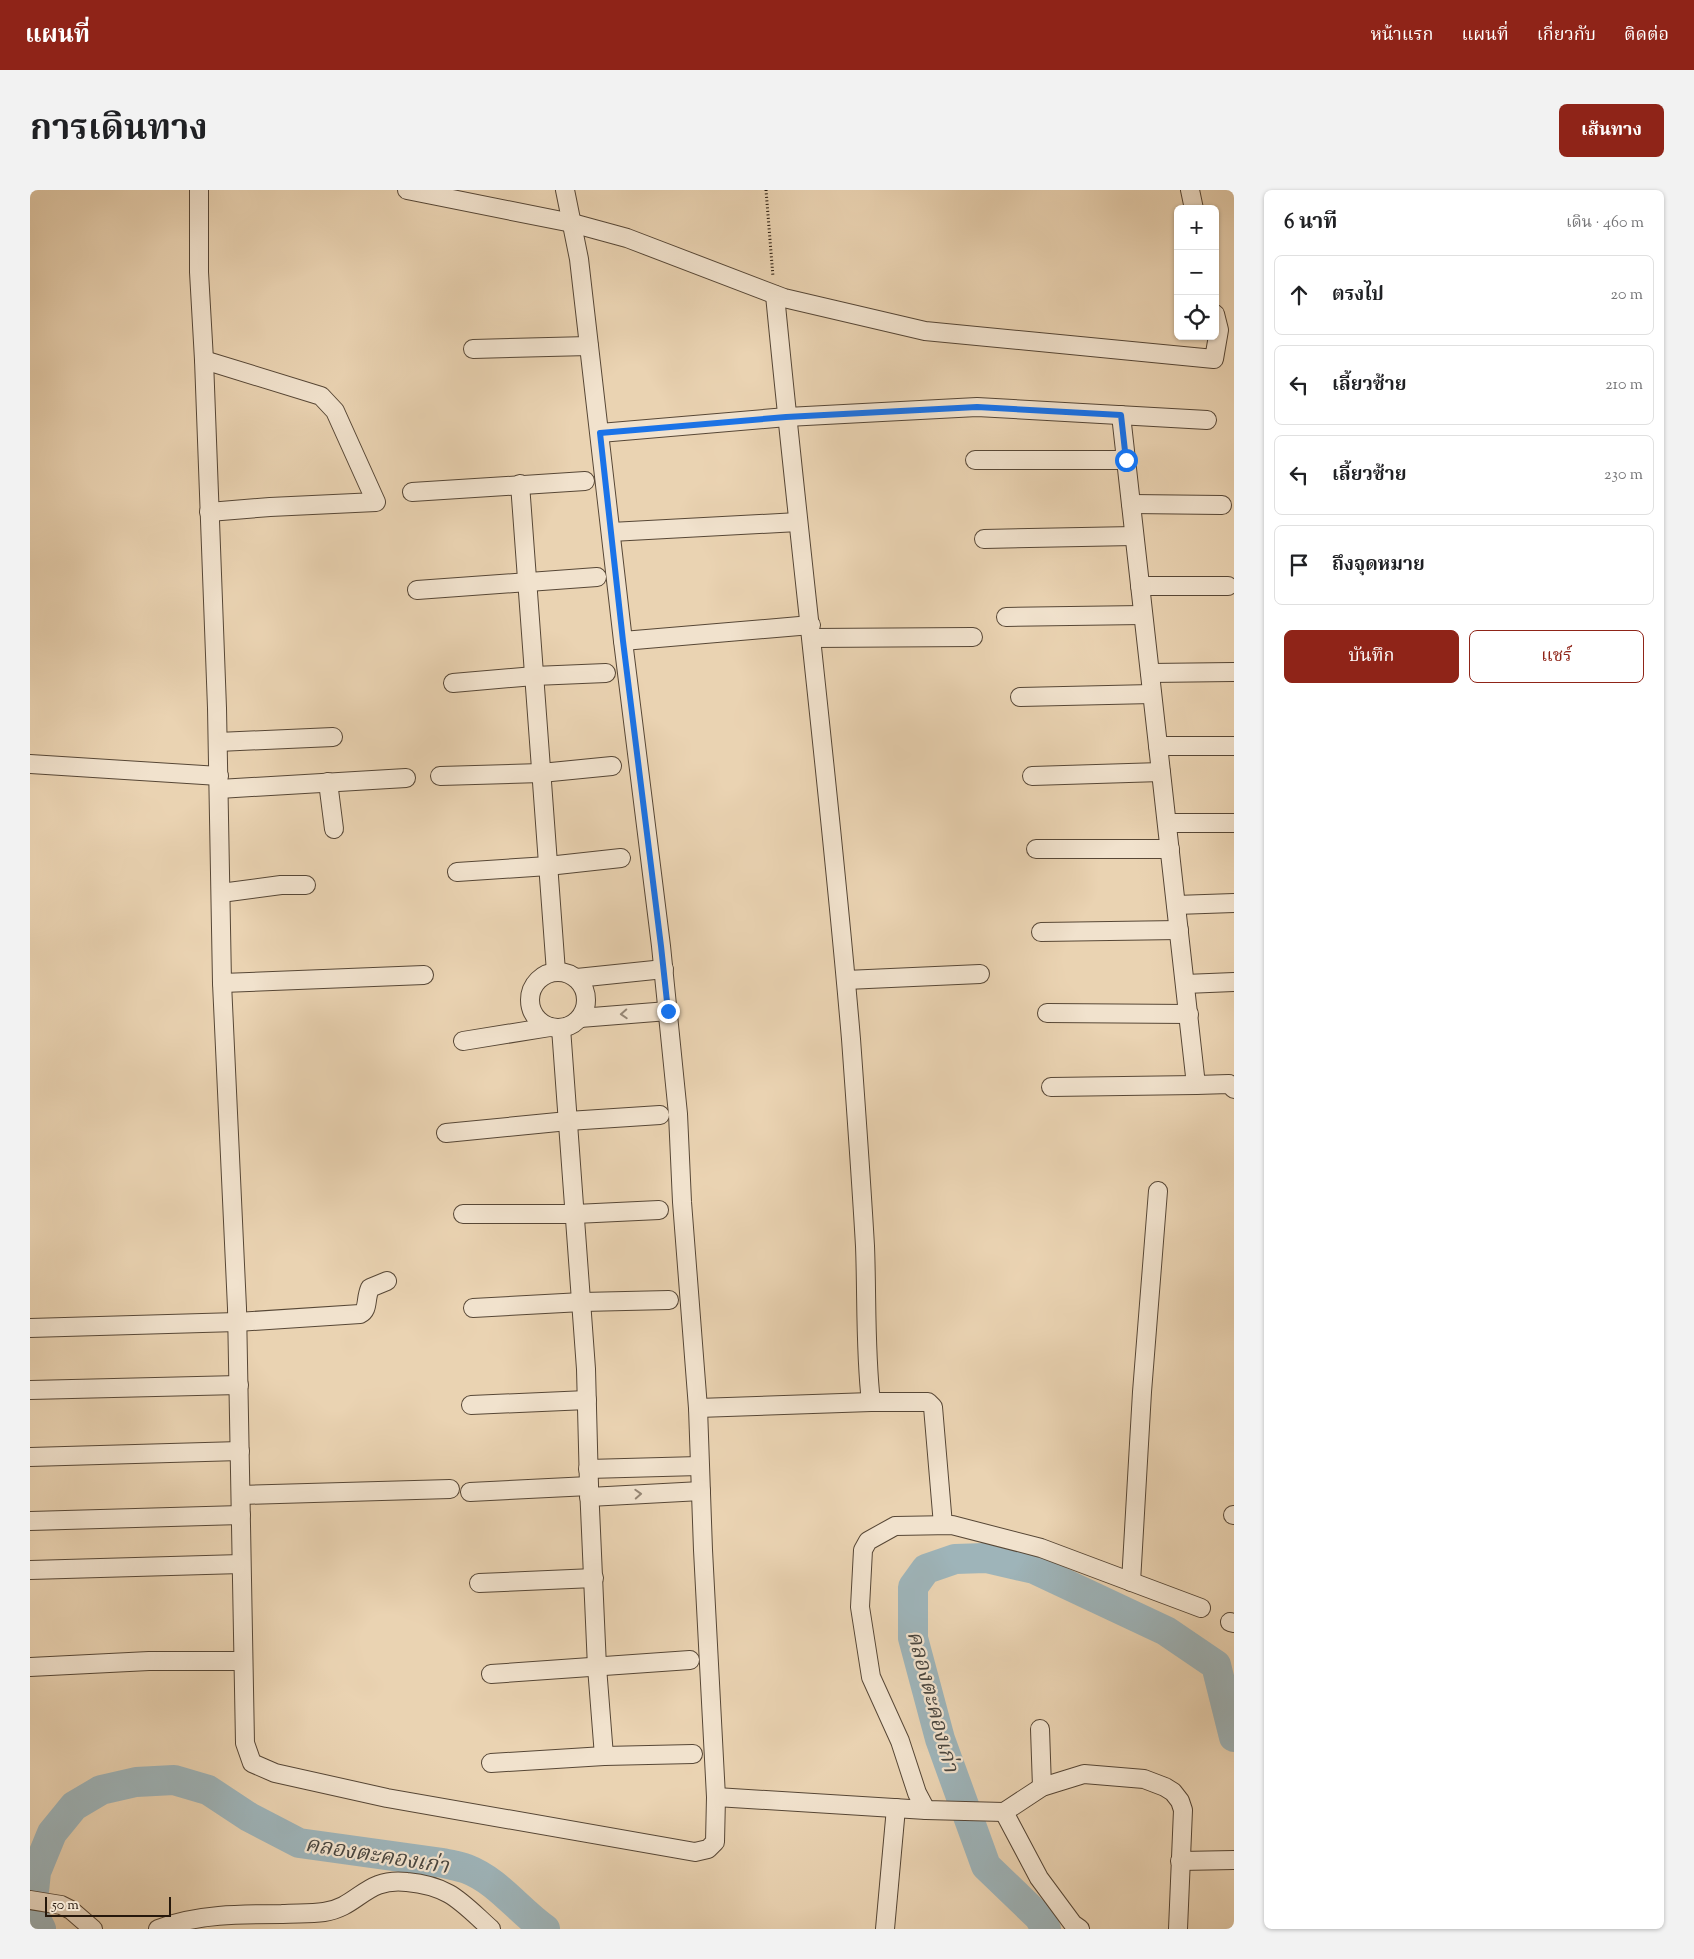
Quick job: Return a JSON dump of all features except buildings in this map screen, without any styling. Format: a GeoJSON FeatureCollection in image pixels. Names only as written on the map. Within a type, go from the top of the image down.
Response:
{"type":"FeatureCollection","features":[{"type":"Feature","properties":{"kind":"street"},"geometry":{"type":"LineString","coordinates":[[198,190],[198,272],[204,360],[218,742],[222,983],[238,1322],[245,1743],[252,1763],[275,1773],[387,1798],[695,1852],[708,1849],[715,1842],[716,1797],[700,1491],[698,1408],[682,1202],[678,1114],[664,969],[623,641],[579,259],[565,190]]}},
{"type":"Feature","properties":{"kind":"street"},"geometry":{"type":"LineString","coordinates":[[408,190],[572,223],[627,238],[775,295],[925,331],[1214,359],[1217,340]]}},
{"type":"Feature","properties":{"kind":"street"},"geometry":{"type":"LineString","coordinates":[[1190,190],[1193,205]]}},
{"type":"Feature","properties":{"kind":"street"},"geometry":{"type":"LineString","coordinates":[[775,295],[786,417],[812,632],[846,980],[864,1243],[872,1402]]}},
{"type":"Feature","properties":{"kind":"street"},"geometry":{"type":"LineString","coordinates":[[473,349],[589,346]]}},
{"type":"Feature","properties":{"kind":"street"},"geometry":{"type":"LineString","coordinates":[[204,360],[321,396],[335,411],[376,502],[209,512]]}},
{"type":"Feature","properties":{"kind":"street"},"geometry":{"type":"LineString","coordinates":[[600,433],[786,417],[977,407],[1207,420]]}},
{"type":"Feature","properties":{"kind":"street"},"geometry":{"type":"LineString","coordinates":[[1121,415],[1196,1085]]}},
{"type":"Feature","properties":{"kind":"street"},"geometry":{"type":"LineString","coordinates":[[975,460],[1126,460]]}},
{"type":"Feature","properties":{"kind":"street"},"geometry":{"type":"LineString","coordinates":[[412,492],[584,481]]}},
{"type":"Feature","properties":{"kind":"street"},"geometry":{"type":"LineString","coordinates":[[520,484],[556,972]]}},
{"type":"Feature","properties":{"kind":"street"},"geometry":{"type":"LineString","coordinates":[[1131,504],[1222,505]]}},
{"type":"Feature","properties":{"kind":"street"},"geometry":{"type":"LineString","coordinates":[[611,532],[798,522]]}},
{"type":"Feature","properties":{"kind":"street"},"geometry":{"type":"LineString","coordinates":[[984,539],[1134,536]]}},
{"type":"Feature","properties":{"kind":"street"},"geometry":{"type":"LineString","coordinates":[[417,590],[597,577]]}},
{"type":"Feature","properties":{"kind":"street"},"geometry":{"type":"LineString","coordinates":[[1140,586],[1228,586]]}},
{"type":"Feature","properties":{"kind":"street"},"geometry":{"type":"LineString","coordinates":[[1006,617],[1143,615]]}},
{"type":"Feature","properties":{"kind":"street"},"geometry":{"type":"LineString","coordinates":[[623,641],[812,632],[973,637]]}},
{"type":"Feature","properties":{"kind":"street"},"geometry":{"type":"LineString","coordinates":[[1150,673],[1233,672]]}},
{"type":"Feature","properties":{"kind":"street"},"geometry":{"type":"LineString","coordinates":[[453,683],[534,676],[606,674]]}},
{"type":"Feature","properties":{"kind":"street"},"geometry":{"type":"LineString","coordinates":[[1020,697],[1152,694]]}},
{"type":"Feature","properties":{"kind":"street"},"geometry":{"type":"LineString","coordinates":[[218,742],[333,737]]}},
{"type":"Feature","properties":{"kind":"street"},"geometry":{"type":"LineString","coordinates":[[1158,746],[1234,746]]}},
{"type":"Feature","properties":{"kind":"street"},"geometry":{"type":"LineString","coordinates":[[30,764],[219,783],[328,782],[406,778]]}},
{"type":"Feature","properties":{"kind":"street"},"geometry":{"type":"LineString","coordinates":[[440,776],[541,772],[612,766]]}},
{"type":"Feature","properties":{"kind":"street"},"geometry":{"type":"LineString","coordinates":[[1032,776],[1161,772]]}},
{"type":"Feature","properties":{"kind":"street"},"geometry":{"type":"LineString","coordinates":[[328,782],[334,829]]}},
{"type":"Feature","properties":{"kind":"street"},"geometry":{"type":"LineString","coordinates":[[1167,823],[1234,823]]}},
{"type":"Feature","properties":{"kind":"street"},"geometry":{"type":"LineString","coordinates":[[1036,849],[1170,849]]}},
{"type":"Feature","properties":{"kind":"street"},"geometry":{"type":"LineString","coordinates":[[457,872],[548,866],[621,858]]}},
{"type":"Feature","properties":{"kind":"street"},"geometry":{"type":"LineString","coordinates":[[221,893],[281,885],[306,885]]}},
{"type":"Feature","properties":{"kind":"street"},"geometry":{"type":"LineString","coordinates":[[1176,905],[1234,904]]}},
{"type":"Feature","properties":{"kind":"street"},"geometry":{"type":"LineString","coordinates":[[1041,932],[1179,930]]}},
{"type":"Feature","properties":{"kind":"street"},"geometry":{"type":"LineString","coordinates":[[577,978],[664,969]]}},
{"type":"Feature","properties":{"kind":"street"},"geometry":{"type":"LineString","coordinates":[[463,1041],[572,1025],[580,1018],[586,1008],[587,997],[583,986],[577,978],[567,973],[556,972],[545,975],[537,982],[532,992],[530,1002],[533,1013],[540,1021],[556,1027]]}},
{"type":"Feature","properties":{"kind":"street"},"geometry":{"type":"LineString","coordinates":[[846,980],[980,974]]}},
{"type":"Feature","properties":{"kind":"street"},"geometry":{"type":"LineString","coordinates":[[222,983],[424,975]]}},
{"type":"Feature","properties":{"kind":"street"},"geometry":{"type":"LineString","coordinates":[[1185,984],[1234,982]]}},
{"type":"Feature","properties":{"kind":"street"},"geometry":{"type":"LineString","coordinates":[[580,1018],[668,1011]]}},
{"type":"Feature","properties":{"kind":"street"},"geometry":{"type":"LineString","coordinates":[[1047,1013],[1189,1014]]}},
{"type":"Feature","properties":{"kind":"street"},"geometry":{"type":"LineString","coordinates":[[556,1027],[568,1121],[582,1302],[588,1400],[589,1484],[597,1667],[604,1756]]}},
{"type":"Feature","properties":{"kind":"street"},"geometry":{"type":"LineString","coordinates":[[1050,1087],[1229,1084],[1234,1089]]}},
{"type":"Feature","properties":{"kind":"street"},"geometry":{"type":"LineString","coordinates":[[446,1133],[568,1121],[660,1115]]}},
{"type":"Feature","properties":{"kind":"street"},"geometry":{"type":"LineString","coordinates":[[1131,1582],[1142,1392],[1158,1191]]}},
{"type":"Feature","properties":{"kind":"street"},"geometry":{"type":"LineString","coordinates":[[463,1214],[575,1214],[659,1210]]}},
{"type":"Feature","properties":{"kind":"street"},"geometry":{"type":"LineString","coordinates":[[30,1328],[238,1322],[360,1314],[365,1312],[366,1297],[370,1288],[387,1281]]}},
{"type":"Feature","properties":{"kind":"street"},"geometry":{"type":"LineString","coordinates":[[473,1308],[582,1302],[669,1300]]}},
{"type":"Feature","properties":{"kind":"street"},"geometry":{"type":"LineString","coordinates":[[30,1390],[238,1385]]}},
{"type":"Feature","properties":{"kind":"street"},"geometry":{"type":"LineString","coordinates":[[471,1405],[588,1400]]}},
{"type":"Feature","properties":{"kind":"street"},"geometry":{"type":"LineString","coordinates":[[698,1408],[928,1402],[933,1407],[943,1525]]}},
{"type":"Feature","properties":{"kind":"street"},"geometry":{"type":"LineString","coordinates":[[30,1457],[240,1452]]}},
{"type":"Feature","properties":{"kind":"street"},"geometry":{"type":"LineString","coordinates":[[470,1492],[589,1484],[700,1466]]}},
{"type":"Feature","properties":{"kind":"street"},"geometry":{"type":"LineString","coordinates":[[589,1484],[700,1491]]}},
{"type":"Feature","properties":{"kind":"street"},"geometry":{"type":"LineString","coordinates":[[241,1495],[450,1489]]}},
{"type":"Feature","properties":{"kind":"street"},"geometry":{"type":"LineString","coordinates":[[30,1521],[241,1515]]}},
{"type":"Feature","properties":{"kind":"street"},"geometry":{"type":"LineString","coordinates":[[926,1810],[918,1794],[900,1742],[871,1677],[860,1607],[863,1550],[868,1540],[895,1526],[952,1525],[1041,1548],[1201,1608]]}},
{"type":"Feature","properties":{"kind":"street"},"geometry":{"type":"LineString","coordinates":[[30,1570],[241,1564]]}},
{"type":"Feature","properties":{"kind":"street"},"geometry":{"type":"LineString","coordinates":[[479,1583],[594,1578]]}},
{"type":"Feature","properties":{"kind":"street"},"geometry":{"type":"LineString","coordinates":[[491,1674],[690,1660]]}},
{"type":"Feature","properties":{"kind":"street"},"geometry":{"type":"LineString","coordinates":[[30,1667],[149,1661],[243,1661]]}},
{"type":"Feature","properties":{"kind":"street"},"geometry":{"type":"LineString","coordinates":[[1040,1729],[1042,1787]]}},
{"type":"Feature","properties":{"kind":"street"},"geometry":{"type":"LineString","coordinates":[[491,1763],[604,1756],[693,1754]]}},
{"type":"Feature","properties":{"kind":"street"},"geometry":{"type":"LineString","coordinates":[[716,1797],[926,1810],[998,1812],[1042,1787],[1084,1774],[1144,1779],[1165,1786],[1180,1801],[1182,1810],[1178,1929]]}},
{"type":"Feature","properties":{"kind":"street"},"geometry":{"type":"LineString","coordinates":[[885,1929],[896,1808]]}},
{"type":"Feature","properties":{"kind":"street"},"geometry":{"type":"LineString","coordinates":[[998,1812],[1039,1878],[1073,1924],[1080,1929]]}},
{"type":"Feature","properties":{"kind":"street"},"geometry":{"type":"LineString","coordinates":[[1180,1860],[1234,1860]]}},
{"type":"Feature","properties":{"kind":"street"},"geometry":{"type":"LineString","coordinates":[[158,1929],[196,1919],[251,1914],[324,1912],[344,1906],[364,1891],[385,1881],[406,1881],[434,1886],[444,1890],[491,1929]]}},
{"type":"Feature","properties":{"kind":"street"},"geometry":{"type":"LineString","coordinates":[[30,1900],[61,1905],[71,1910],[94,1929]]}},
{"type":"Feature","properties":{"kind":"path"},"geometry":{"type":"LineString","coordinates":[[766,190],[775,295]]}},
{"type":"Feature","properties":{"kind":"waterway","name":"คลองตะคองเก่า"},"geometry":{"type":"LineString","coordinates":[[1046,1929],[1039,1917],[986,1866],[940,1739],[913,1638],[913,1587],[926,1569],[955,1559],[986,1558],[1034,1569],[1166,1631],[1216,1665],[1234,1737]]}},
{"type":"Feature","properties":{"kind":"waterway","name":"คลองตะคองเก่า"},"geometry":{"type":"LineString","coordinates":[[41,1929],[32,1911],[36,1872],[52,1833],[74,1806],[101,1790],[136,1782],[174,1780],[208,1790],[249,1817],[299,1843],[443,1863],[467,1869],[498,1888],[545,1929]]}},
{"type":"Feature","properties":{"kind":"route"},"geometry":{"type":"LineString","coordinates":[[668,1011],[600,433],[786,417],[977,407],[1121,415],[1126,460]]}}]}
